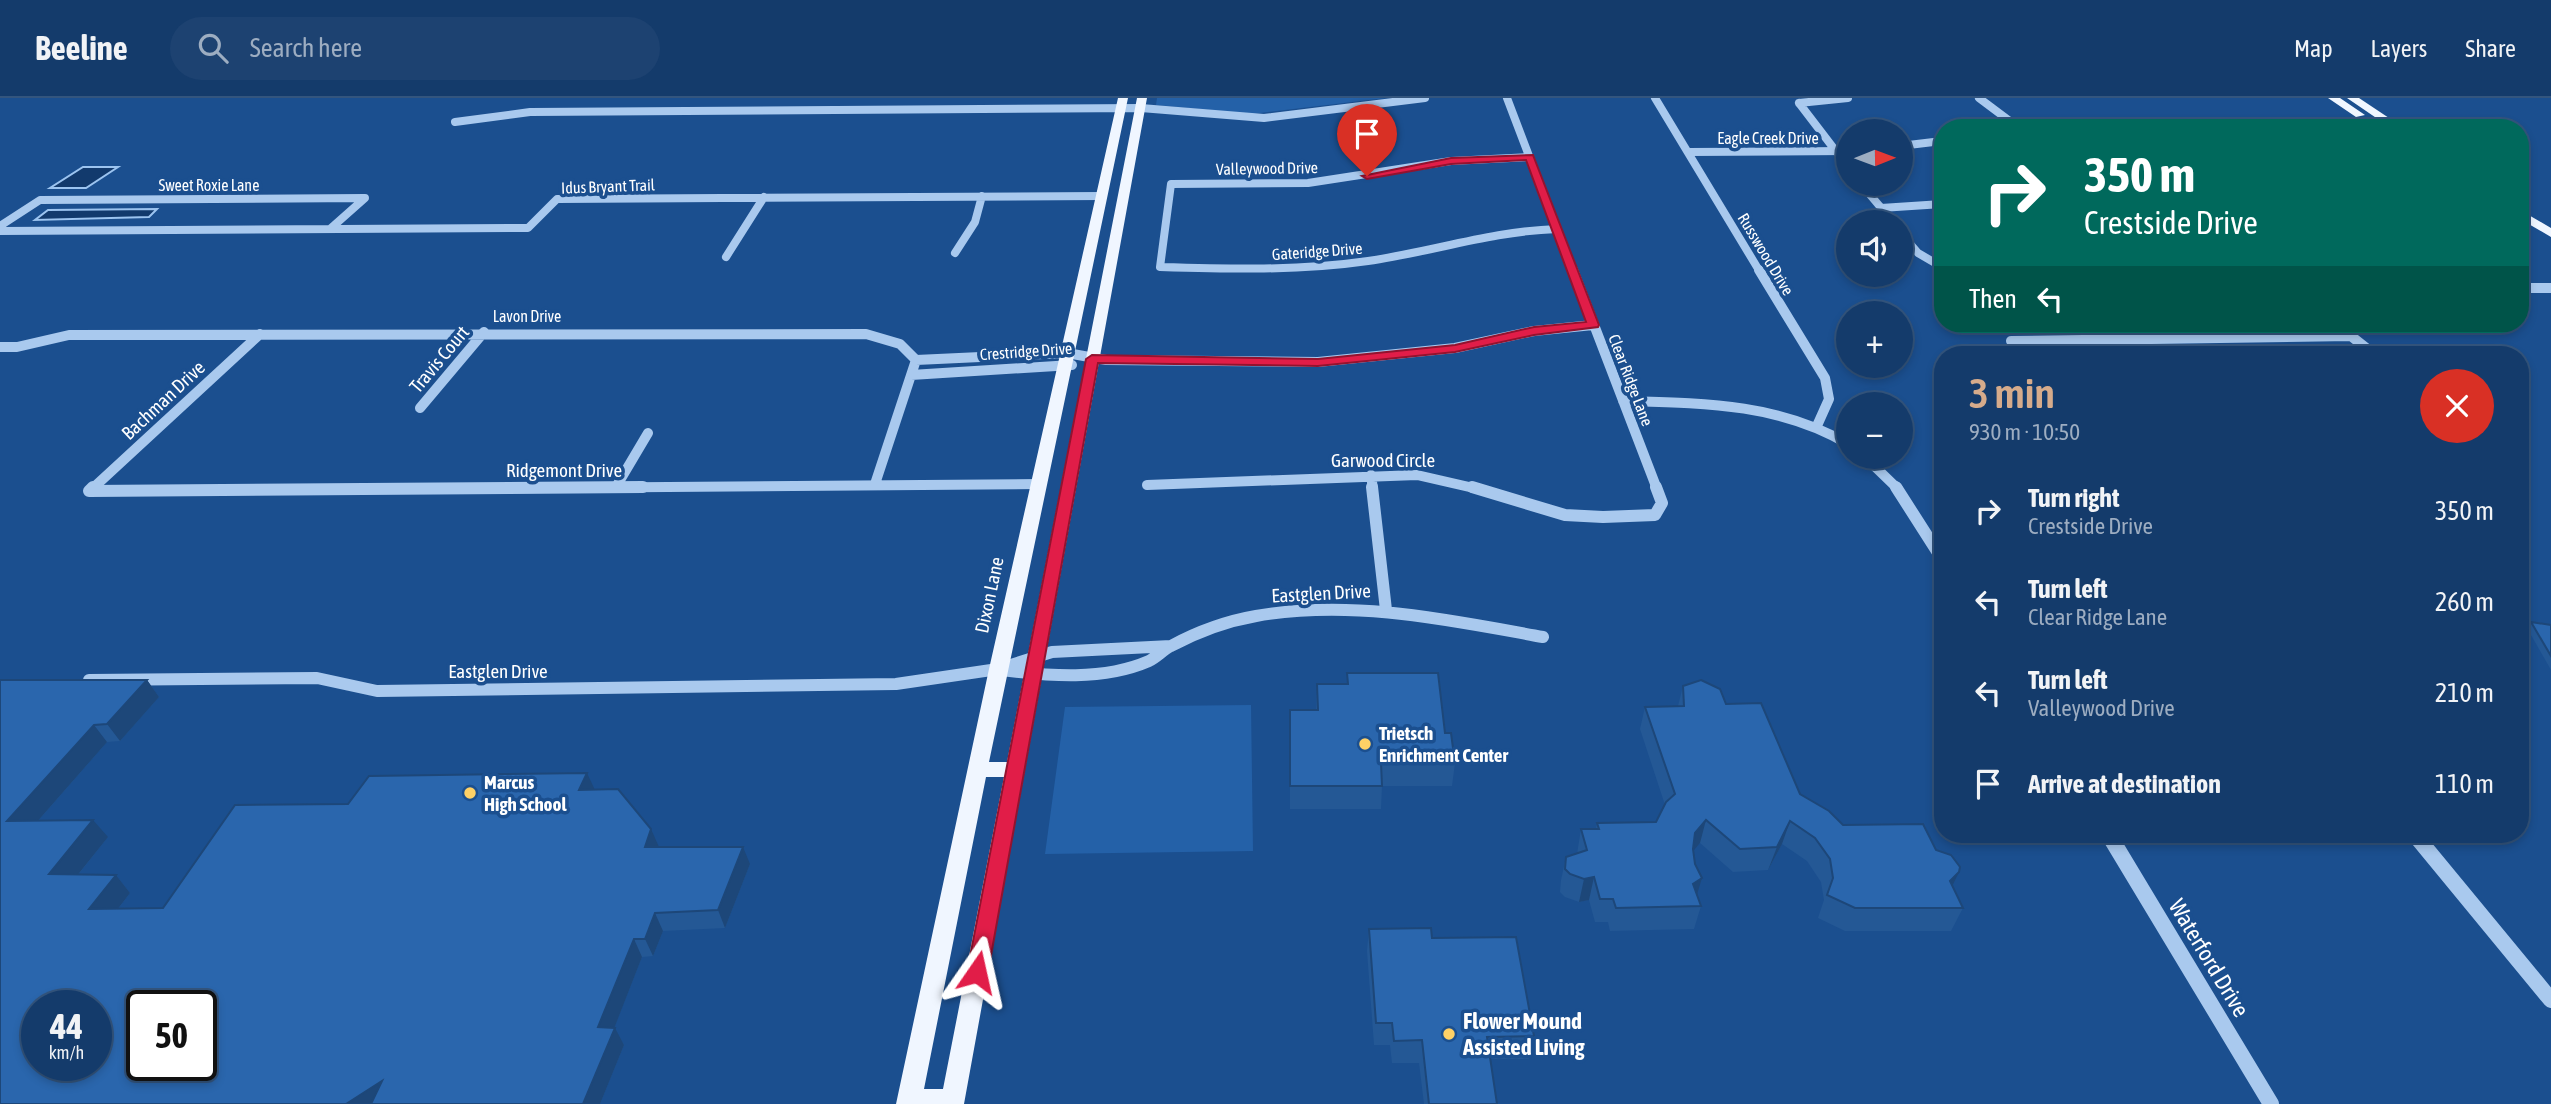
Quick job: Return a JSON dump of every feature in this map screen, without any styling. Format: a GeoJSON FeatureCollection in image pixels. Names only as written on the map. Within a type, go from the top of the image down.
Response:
{"type":"FeatureCollection","features":[{"type":"Feature","properties":{"kind":"main road"},"geometry":{"type":"LineString","coordinates":[[2333,98],[2367,119]]}},
{"type":"Feature","properties":{"kind":"main road"},"geometry":{"type":"LineString","coordinates":[[2351,98],[2385,119]]}},
{"type":"Feature","properties":{"kind":"main road"},"geometry":{"type":"LineString","coordinates":[[909,1102],[952,1102],[1142,103]]}},
{"type":"Feature","properties":{"kind":"main road","name":"Dixon Lane"},"geometry":{"type":"LineString","coordinates":[[909,1102],[976,770],[1122,104]]}},
{"type":"Feature","properties":{"kind":"main road"},"geometry":{"type":"LineString","coordinates":[[2529,208],[2551,221]]}},
{"type":"Feature","properties":{"kind":"main road"},"geometry":{"type":"LineString","coordinates":[[2529,220],[2551,233]]}},
{"type":"Feature","properties":{"kind":"main road"},"geometry":{"type":"LineString","coordinates":[[976,770],[1016,769]]}},
{"type":"Feature","properties":{"kind":"street"},"geometry":{"type":"LineString","coordinates":[[455,122],[530,112],[1142,103],[1217,116],[1265,118],[1424,98]]}},
{"type":"Feature","properties":{"kind":"street","name":"Clear Ridge Lane"},"geometry":{"type":"LineString","coordinates":[[1507,98],[1662,503],[1655,515]]}},
{"type":"Feature","properties":{"kind":"street","name":"Russwood Drive"},"geometry":{"type":"LineString","coordinates":[[1655,98],[1825,378],[1829,399],[1816,428]]}},
{"type":"Feature","properties":{"kind":"street"},"geometry":{"type":"LineString","coordinates":[[1835,151],[1799,103],[1848,98]]}},
{"type":"Feature","properties":{"kind":"street"},"geometry":{"type":"LineString","coordinates":[[1979,98],[2007,119]]}},
{"type":"Feature","properties":{"kind":"street"},"geometry":{"type":"LineString","coordinates":[[1913,144],[1934,142]]}},
{"type":"Feature","properties":{"kind":"street","name":"Eagle Creek Drive"},"geometry":{"type":"LineString","coordinates":[[1689,152],[1835,151]]}},
{"type":"Feature","properties":{"kind":"street","name":"Valleywood Drive"},"geometry":{"type":"LineString","coordinates":[[1171,184],[1308,183],[1451,161],[1530,157]]}},
{"type":"Feature","properties":{"kind":"street","name":"Gateridge Drive"},"geometry":{"type":"LineString","coordinates":[[1171,184],[1160,267],[1262,269],[1331,266],[1397,257],[1508,231],[1557,229]]}},
{"type":"Feature","properties":{"kind":"street","name":"Idus Bryant Trail"},"geometry":{"type":"LineString","coordinates":[[0,229],[528,229],[557,199],[1102,195]]}},
{"type":"Feature","properties":{"kind":"street"},"geometry":{"type":"LineString","coordinates":[[955,253],[975,222],[982,196]]}},
{"type":"Feature","properties":{"kind":"street"},"geometry":{"type":"LineString","coordinates":[[1871,196],[1881,208],[1934,205]]}},
{"type":"Feature","properties":{"kind":"street"},"geometry":{"type":"LineString","coordinates":[[726,257],[764,197]]}},
{"type":"Feature","properties":{"kind":"street","name":"Sweet Roxie Lane"},"geometry":{"type":"LineString","coordinates":[[11,219],[40,200],[365,198],[330,229]]}},
{"type":"Feature","properties":{"kind":"street"},"geometry":{"type":"LineString","coordinates":[[0,219],[11,219]]}},
{"type":"Feature","properties":{"kind":"street","name":"Idus Bryant Trail"},"geometry":{"type":"LineString","coordinates":[[0,229],[11,219]]}},
{"type":"Feature","properties":{"kind":"street"},"geometry":{"type":"LineString","coordinates":[[1913,247],[1934,262]]}},
{"type":"Feature","properties":{"kind":"street"},"geometry":{"type":"LineString","coordinates":[[2529,288],[2551,288]]}},
{"type":"Feature","properties":{"kind":"street","name":"Crestridge Drive"},"geometry":{"type":"LineString","coordinates":[[916,360],[1318,362],[1455,348],[1534,331],[1593,325]]}},
{"type":"Feature","properties":{"kind":"street","name":"Travis Court"},"geometry":{"type":"LineString","coordinates":[[420,408],[484,332]]}},
{"type":"Feature","properties":{"kind":"street","name":"Lavon Drive"},"geometry":{"type":"LineString","coordinates":[[0,347],[17,347],[69,335],[853,333],[894,341],[908,349],[916,360]]}},
{"type":"Feature","properties":{"kind":"street"},"geometry":{"type":"LineString","coordinates":[[2217,333],[2222,337]]}},
{"type":"Feature","properties":{"kind":"street","name":"Bachman Drive"},"geometry":{"type":"LineString","coordinates":[[89,491],[260,334]]}},
{"type":"Feature","properties":{"kind":"street"},"geometry":{"type":"LineString","coordinates":[[2016,346],[2011,341],[2351,336],[2364,346]]}},
{"type":"Feature","properties":{"kind":"street"},"geometry":{"type":"LineString","coordinates":[[0,359],[17,347]]}},
{"type":"Feature","properties":{"kind":"street"},"geometry":{"type":"LineString","coordinates":[[875,484],[916,360]]}},
{"type":"Feature","properties":{"kind":"street","name":"Crestridge Drive"},"geometry":{"type":"LineString","coordinates":[[911,375],[1065,360]]}},
{"type":"Feature","properties":{"kind":"street"},"geometry":{"type":"LineString","coordinates":[[1623,401],[1739,407],[1816,428],[1836,438]]}},
{"type":"Feature","properties":{"kind":"street"},"geometry":{"type":"LineString","coordinates":[[616,487],[648,433]]}},
{"type":"Feature","properties":{"kind":"street"},"geometry":{"type":"LineString","coordinates":[[1878,469],[1894,483],[1934,546]]}},
{"type":"Feature","properties":{"kind":"street","name":"Eastglen Drive"},"geometry":{"type":"LineString","coordinates":[[70,680],[317,678],[352,688],[377,691],[795,688],[896,684],[998,669],[1038,654],[1171,646],[1255,617],[1300,610],[1386,610],[1371,475]]}},
{"type":"Feature","properties":{"kind":"street","name":"Garwood Circle"},"geometry":{"type":"LineString","coordinates":[[1147,485],[1371,475],[1443,477],[1556,513],[1589,517],[1655,515]]}},
{"type":"Feature","properties":{"kind":"street","name":"Ridgemont Drive"},"geometry":{"type":"LineString","coordinates":[[89,491],[1038,484]]}},
{"type":"Feature","properties":{"kind":"street"},"geometry":{"type":"LineString","coordinates":[[1386,610],[1543,637]]}},
{"type":"Feature","properties":{"kind":"street","name":"Eastglen Drive"},"geometry":{"type":"LineString","coordinates":[[998,669],[1034,674],[1102,672],[1150,661],[1171,646]]}},
{"type":"Feature","properties":{"kind":"street","name":"Waterford Drive"},"geometry":{"type":"LineString","coordinates":[[2114,843],[2271,1104]]}},
{"type":"Feature","properties":{"kind":"street"},"geometry":{"type":"LineString","coordinates":[[2422,843],[2551,1000]]}},
{"type":"Feature","properties":{"kind":"shaded area"},"geometry":{"type":"Polygon","coordinates":[[[1157,98],[1386,98],[1252,114],[1156,105],[1157,98]]]}},
{"type":"Feature","properties":{"kind":"shaded area"},"geometry":{"type":"Polygon","coordinates":[[[83,167],[118,167],[86,188],[50,188],[83,167]]]}},
{"type":"Feature","properties":{"kind":"shaded area"},"geometry":{"type":"Polygon","coordinates":[[[157,209],[149,217],[35,220],[48,210],[157,209]]]}},
{"type":"Feature","properties":{"kind":"shaded area"},"geometry":{"type":"Polygon","coordinates":[[[1251,705],[1253,851],[1045,854],[1065,707],[1251,705]]]}},
{"type":"Feature","properties":{"kind":"building"},"geometry":{"type":"Polygon","coordinates":[[[2531,622],[2551,625],[2551,656],[2531,622]]]}},
{"type":"Feature","properties":{"kind":"building","name":"Trietsch Enrichment Center"},"geometry":{"type":"Polygon","coordinates":[[[1347,673],[1438,673],[1445,733],[1451,733],[1455,763],[1381,763],[1382,786],[1290,786],[1290,710],[1318,710],[1317,684],[1348,684],[1347,673]]]}},
{"type":"Feature","properties":{"kind":"building","name":"Marcus High School"},"geometry":{"type":"Polygon","coordinates":[[[0,680],[147,680],[107,724],[94,725],[7,821],[93,820],[49,874],[116,875],[89,909],[163,908],[235,805],[348,804],[369,776],[587,773],[579,790],[618,789],[651,829],[645,847],[743,847],[718,910],[655,913],[645,939],[634,939],[598,1027],[615,1028],[583,1104],[371,1104],[382,1081],[346,1104],[0,1104],[0,680]]]}},
{"type":"Feature","properties":{"kind":"building"},"geometry":{"type":"Polygon","coordinates":[[[1701,680],[1720,689],[1726,704],[1761,703],[1800,794],[1829,811],[1843,825],[1923,824],[1936,850],[1951,855],[1960,867],[1950,881],[1963,908],[1855,908],[1827,895],[1833,878],[1830,859],[1815,838],[1790,821],[1777,847],[1740,849],[1706,820],[1695,833],[1693,849],[1695,864],[1702,878],[1693,884],[1701,906],[1616,908],[1613,899],[1600,899],[1594,877],[1584,879],[1570,874],[1565,869],[1566,857],[1587,850],[1581,829],[1599,829],[1597,823],[1656,822],[1666,802],[1675,794],[1645,707],[1684,706],[1683,686],[1701,680]]]}},
{"type":"Feature","properties":{"kind":"building","name":"Flower Mound Assisted Living"},"geometry":{"type":"Polygon","coordinates":[[[1431,928],[1432,938],[1516,937],[1534,1036],[1487,1037],[1497,1104],[1429,1104],[1422,1040],[1394,1041],[1392,1023],[1376,1023],[1369,929],[1431,928]]]}},
{"type":"Feature","properties":{"kind":"place","name":"Trietsch Enrichment Center"},"geometry":{"type":"Point","coordinates":[1365,744]}},
{"type":"Feature","properties":{"kind":"place","name":"Marcus High School"},"geometry":{"type":"Point","coordinates":[470,793]}},
{"type":"Feature","properties":{"kind":"place","name":"Flower Mound Assisted Living"},"geometry":{"type":"Point","coordinates":[1449,1034]}},
{"type":"Feature","properties":{"kind":"route"},"geometry":{"type":"LineString","coordinates":[[977,972],[1092,359],[1318,362],[1390,357],[1455,348],[1534,331],[1593,325],[1530,157],[1476,158],[1425,164],[1367,176]]}}]}
